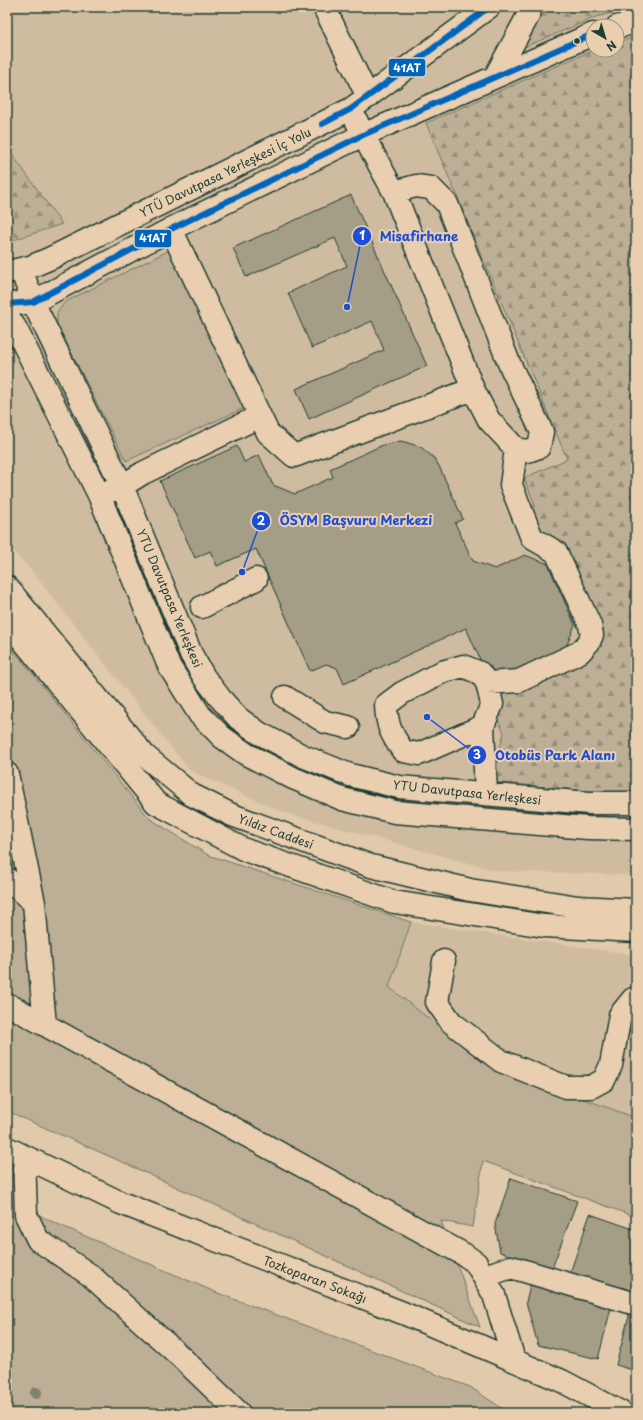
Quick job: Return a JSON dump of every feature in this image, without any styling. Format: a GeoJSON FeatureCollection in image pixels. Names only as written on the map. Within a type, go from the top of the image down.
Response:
{"type":"FeatureCollection","features":[{"type":"Feature","properties":{"kind":"street"},"geometry":{"type":"LineString","coordinates":[[324,7],[360,103],[363,135],[394,192],[473,389],[489,420],[516,449],[528,451],[539,447],[542,432],[509,363],[447,204],[431,188],[416,186],[394,192]]}},
{"type":"Feature","properties":{"kind":"street","name":"YTÜ Davutpasa Yerleşkesi İç Yolu"},"geometry":{"type":"LineString","coordinates":[[14,270],[51,258],[360,103],[489,7]]}},
{"type":"Feature","properties":{"kind":"street"},"geometry":{"type":"LineString","coordinates":[[495,77],[529,14],[531,7]]}},
{"type":"Feature","properties":{"kind":"street"},"geometry":{"type":"LineString","coordinates":[[625,25],[636,22]]}},
{"type":"Feature","properties":{"kind":"street"},"geometry":{"type":"LineString","coordinates":[[7,304],[33,302],[171,229],[363,135],[585,38]]}},
{"type":"Feature","properties":{"kind":"street"},"geometry":{"type":"LineString","coordinates":[[171,229],[268,433],[294,456],[473,389]]}},
{"type":"Feature","properties":{"kind":"street","name":"YTU Davutpasa Yerleşkesi"},"geometry":{"type":"LineString","coordinates":[[14,270],[33,302],[122,486],[191,654],[204,677],[238,718],[259,733],[297,752],[350,775],[399,787],[589,803],[636,804]]}},
{"type":"Feature","properties":{"kind":"street","name":"YTU Davutpasa Yerleşkesi"},"geometry":{"type":"LineString","coordinates":[[7,315],[16,329],[100,494],[169,666],[200,714],[222,737],[246,754],[292,778],[342,799],[395,812],[588,828],[636,829]]}},
{"type":"Feature","properties":{"kind":"street"},"geometry":{"type":"LineString","coordinates":[[100,494],[122,486],[143,473],[260,416]]}},
{"type":"Feature","properties":{"kind":"street"},"geometry":{"type":"LineString","coordinates":[[487,683],[519,681],[580,652],[589,642],[592,635],[590,625],[556,552],[532,538],[511,485],[516,449]]}},
{"type":"Feature","properties":{"kind":"street"},"geometry":{"type":"LineString","coordinates":[[202,607],[256,579]]}},
{"type":"Feature","properties":{"kind":"street","name":"Yıldız Caddesi"},"geometry":{"type":"LineString","coordinates":[[7,587],[144,755],[192,795],[232,815],[371,866],[477,891],[578,907],[636,910]]}},
{"type":"Feature","properties":{"kind":"street"},"geometry":{"type":"LineString","coordinates":[[7,621],[156,804],[245,850],[394,902],[544,926],[636,931]]}},
{"type":"Feature","properties":{"kind":"street"},"geometry":{"type":"LineString","coordinates":[[483,726],[419,754],[404,751],[392,735],[387,718],[386,704],[402,693],[442,672],[463,666],[480,673],[487,683],[492,704],[483,726],[486,794]]}},
{"type":"Feature","properties":{"kind":"street"},"geometry":{"type":"LineString","coordinates":[[285,697],[325,722],[348,727]]}},
{"type":"Feature","properties":{"kind":"street"},"geometry":{"type":"LineString","coordinates":[[7,774],[34,903],[45,1025]]}},
{"type":"Feature","properties":{"kind":"street"},"geometry":{"type":"LineString","coordinates":[[7,879],[34,903]]}},
{"type":"Feature","properties":{"kind":"street"},"geometry":{"type":"LineString","coordinates":[[444,961],[437,1002],[452,1022],[501,1062],[566,1086],[591,1087],[604,1080],[612,1065],[620,1015],[633,999],[636,998]]}},
{"type":"Feature","properties":{"kind":"street"},"geometry":{"type":"LineString","coordinates":[[7,1004],[465,1255],[476,1263],[485,1276],[494,1295],[514,1360]]}},
{"type":"Feature","properties":{"kind":"street"},"geometry":{"type":"LineString","coordinates":[[15,1152],[26,1215],[38,1240],[90,1275],[182,1358],[239,1413]]}},
{"type":"Feature","properties":{"kind":"street","name":"Tozkoparan Sokağı"},"geometry":{"type":"LineString","coordinates":[[15,1152],[121,1203],[403,1313],[514,1360],[562,1381],[622,1413]]}},
{"type":"Feature","properties":{"kind":"street"},"geometry":{"type":"LineString","coordinates":[[485,1276],[511,1268],[636,1304]]}},
{"type":"Feature","properties":{"kind":"shaded area"},"geometry":{"type":"Polygon","coordinates":[[[7,7],[636,7],[636,875],[497,871],[285,813],[189,770],[34,574],[7,544],[7,7]]]}},
{"type":"Feature","properties":{"kind":"shaded area"},"geometry":{"type":"Polygon","coordinates":[[[411,922],[636,955],[636,1118],[483,1062],[389,987],[411,922]]]}},
{"type":"Feature","properties":{"kind":"green space"},"geometry":{"type":"Polygon","coordinates":[[[542,7],[636,7],[594,18],[585,18],[585,22],[522,48],[542,7]]]}},
{"type":"Feature","properties":{"kind":"green space"},"geometry":{"type":"Polygon","coordinates":[[[636,37],[636,792],[590,791],[490,782],[504,733],[489,700],[580,660],[594,624],[534,533],[524,510],[535,505],[524,478],[567,459],[426,123],[585,53],[585,58],[625,58],[625,40],[636,37]]]}},
{"type":"Feature","properties":{"kind":"green space"},"geometry":{"type":"Polygon","coordinates":[[[7,147],[62,224],[7,242],[7,147]]]}},
{"type":"Feature","properties":{"kind":"green space"},"geometry":{"type":"Polygon","coordinates":[[[170,250],[249,406],[126,461],[57,324],[57,312],[65,302],[170,250]]]}},
{"type":"Feature","properties":{"kind":"green space"},"geometry":{"type":"Polygon","coordinates":[[[7,642],[149,818],[208,855],[411,922],[389,987],[483,1062],[636,1118],[636,1217],[483,1161],[473,1227],[441,1221],[480,1327],[120,1161],[7,1111],[7,642]]]}},
{"type":"Feature","properties":{"kind":"green space"},"geometry":{"type":"Polygon","coordinates":[[[7,1199],[55,1223],[215,1292],[470,1387],[509,1413],[7,1413],[7,1199]]]}},
{"type":"Feature","properties":{"kind":"building"},"geometry":{"type":"Polygon","coordinates":[[[351,195],[427,366],[309,419],[296,389],[384,350],[372,321],[312,348],[288,293],[347,266],[335,238],[246,277],[233,248],[351,195]]]}},
{"type":"Feature","properties":{"kind":"building"},"geometry":{"type":"Polygon","coordinates":[[[401,441],[422,448],[434,458],[439,466],[463,519],[455,523],[473,561],[495,569],[525,555],[548,564],[575,625],[566,647],[505,675],[483,666],[466,628],[344,684],[337,668],[326,664],[310,671],[256,549],[217,566],[210,551],[195,558],[160,481],[237,446],[244,462],[259,455],[273,485],[295,494],[333,477],[330,469],[383,445],[401,441]]]}},
{"type":"Feature","properties":{"kind":"building"},"geometry":{"type":"Polygon","coordinates":[[[511,1178],[577,1201],[551,1271],[500,1252],[495,1224],[511,1178]]]}},
{"type":"Feature","properties":{"kind":"building"},"geometry":{"type":"Polygon","coordinates":[[[590,1214],[636,1230],[636,1295],[570,1273],[590,1214]]]}},
{"type":"Feature","properties":{"kind":"building"},"geometry":{"type":"Polygon","coordinates":[[[530,1285],[612,1304],[598,1359],[538,1345],[526,1302],[530,1285]]]}},
{"type":"Feature","properties":{"kind":"building"},"geometry":{"type":"Polygon","coordinates":[[[630,1312],[636,1314],[636,1371],[616,1365],[630,1312]]]}},
{"type":"Feature","properties":{"kind":"transit line","name":"41AT"},"geometry":{"type":"LineString","coordinates":[[322,124],[351,109],[489,7]]}},
{"type":"Feature","properties":{"kind":"transit line","name":"41AT"},"geometry":{"type":"LineString","coordinates":[[7,304],[33,302],[171,229],[363,135],[585,38]]}},
{"type":"Feature","properties":{"kind":"place","name":"Misafirhane"},"geometry":{"type":"Point","coordinates":[347,307]}},
{"type":"Feature","properties":{"kind":"place","name":"ÖSYM Başvuru Merkezi"},"geometry":{"type":"Point","coordinates":[242,572]}},
{"type":"Feature","properties":{"kind":"place","name":"Otobüs Park Alanı"},"geometry":{"type":"Point","coordinates":[427,717]}}]}
